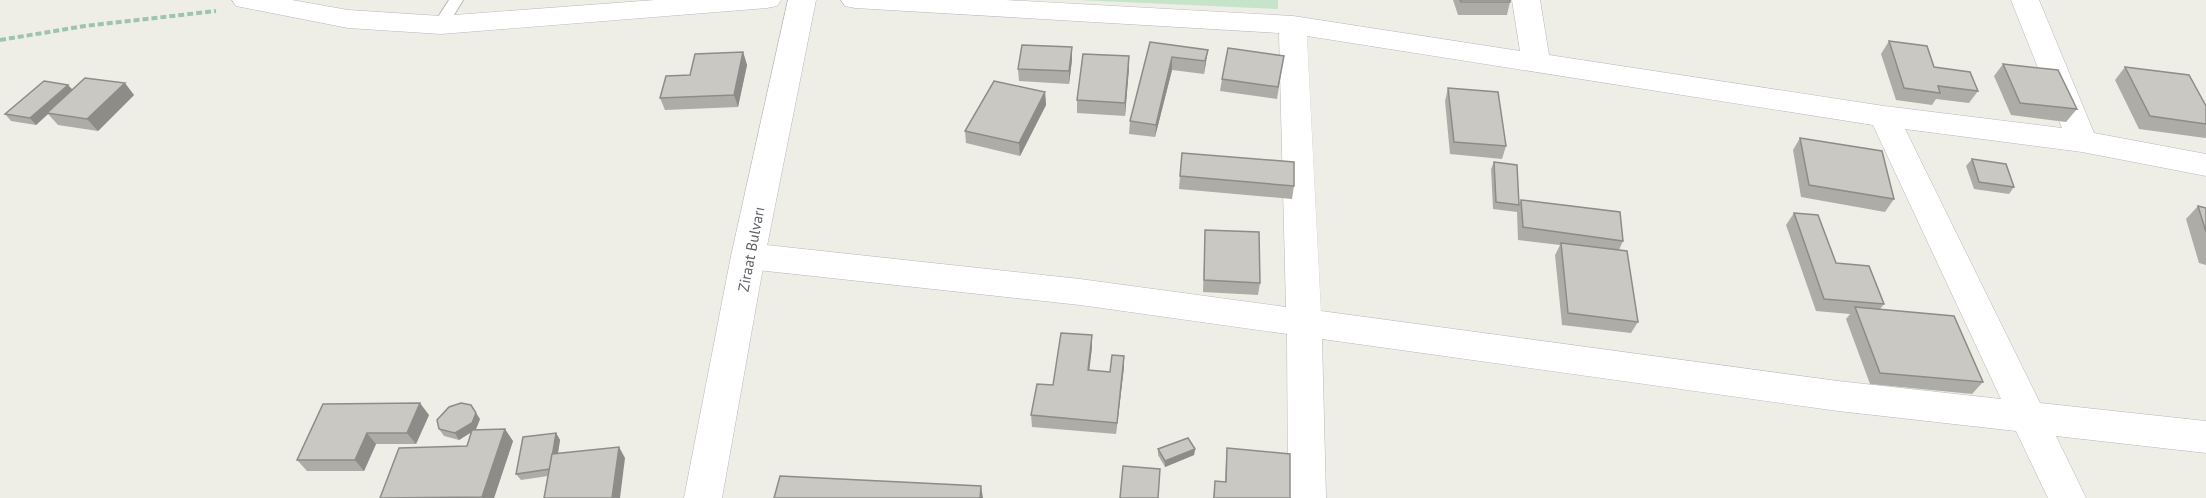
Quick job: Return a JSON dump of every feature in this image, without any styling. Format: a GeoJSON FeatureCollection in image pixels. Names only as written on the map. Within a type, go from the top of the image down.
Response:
{"type":"FeatureCollection","features":[{"type":"Feature","properties":{"kind":"street"},"geometry":{"type":"LineString","coordinates":[[247,0],[359,20],[441,25],[766,0]]}},
{"type":"Feature","properties":{"kind":"street","name":"Ziraat Bulvarı"},"geometry":{"type":"LineString","coordinates":[[703,498],[748,256],[802,0]]}},
{"type":"Feature","properties":{"kind":"street"},"geometry":{"type":"LineString","coordinates":[[855,0],[1293,25],[1884,116],[2082,141],[2206,165]]}},
{"type":"Feature","properties":{"kind":"street"},"geometry":{"type":"LineString","coordinates":[[1526,0],[1536,62]]}},
{"type":"Feature","properties":{"kind":"street"},"geometry":{"type":"LineString","coordinates":[[2025,0],[2082,141]]}},
{"type":"Feature","properties":{"kind":"street"},"geometry":{"type":"LineString","coordinates":[[1293,25],[1304,323],[1307,498]]}},
{"type":"Feature","properties":{"kind":"street"},"geometry":{"type":"LineString","coordinates":[[1884,116],[2067,498]]}},
{"type":"Feature","properties":{"kind":"street"},"geometry":{"type":"LineString","coordinates":[[748,256],[1080,292],[1838,396],[2206,437]]}},
{"type":"Feature","properties":{"kind":"lane"},"geometry":{"type":"LineString","coordinates":[[441,25],[456,0]]}},
{"type":"Feature","properties":{"kind":"path"},"geometry":{"type":"LineString","coordinates":[[0,40],[85,26],[219,11],[247,0]]}},
{"type":"Feature","properties":{"kind":"green space"},"geometry":{"type":"Polygon","coordinates":[[[1079,0],[1278,0],[1278,9],[1079,0]]]}},
{"type":"Feature","properties":{"kind":"building"},"geometry":{"type":"Polygon","coordinates":[[[1460,0],[1510,0],[1510,2],[1461,2],[1460,0]]]}},
{"type":"Feature","properties":{"kind":"building"},"geometry":{"type":"Polygon","coordinates":[[[1889,41],[1927,46],[1934,67],[1970,72],[1978,91],[1938,86],[1940,93],[1904,88],[1889,41]]]}},
{"type":"Feature","properties":{"kind":"building"},"geometry":{"type":"Polygon","coordinates":[[[1150,42],[1208,50],[1205,61],[1172,57],[1156,125],[1130,121],[1150,42]]]}},
{"type":"Feature","properties":{"kind":"building"},"geometry":{"type":"Polygon","coordinates":[[[1022,45],[1072,47],[1069,71],[1018,69],[1022,45]]]}},
{"type":"Feature","properties":{"kind":"building"},"geometry":{"type":"Polygon","coordinates":[[[1228,48],[1284,56],[1278,87],[1222,79],[1228,48]]]}},
{"type":"Feature","properties":{"kind":"building"},"geometry":{"type":"Polygon","coordinates":[[[743,52],[734,95],[660,98],[666,76],[690,75],[695,54],[743,52]]]}},
{"type":"Feature","properties":{"kind":"building"},"geometry":{"type":"Polygon","coordinates":[[[1083,54],[1129,56],[1125,103],[1077,100],[1083,54]]]}},
{"type":"Feature","properties":{"kind":"building"},"geometry":{"type":"Polygon","coordinates":[[[2003,64],[2058,70],[2077,109],[2020,103],[2003,64]]]}},
{"type":"Feature","properties":{"kind":"building"},"geometry":{"type":"Polygon","coordinates":[[[2125,67],[2189,75],[2206,106],[2206,124],[2150,116],[2125,67]]]}},
{"type":"Feature","properties":{"kind":"building"},"geometry":{"type":"Polygon","coordinates":[[[85,78],[125,83],[87,119],[47,113],[85,78]]]}},
{"type":"Feature","properties":{"kind":"building"},"geometry":{"type":"Polygon","coordinates":[[[44,81],[68,85],[30,118],[5,114],[44,81]]]}},
{"type":"Feature","properties":{"kind":"building"},"geometry":{"type":"Polygon","coordinates":[[[994,81],[1045,92],[1019,143],[965,131],[994,81]]]}},
{"type":"Feature","properties":{"kind":"building"},"geometry":{"type":"Polygon","coordinates":[[[1448,88],[1498,92],[1506,146],[1454,142],[1448,88]]]}},
{"type":"Feature","properties":{"kind":"building"},"geometry":{"type":"Polygon","coordinates":[[[1800,138],[1882,151],[1894,199],[1809,185],[1800,138]]]}},
{"type":"Feature","properties":{"kind":"building"},"geometry":{"type":"Polygon","coordinates":[[[1182,153],[1294,162],[1294,186],[1180,176],[1182,153]]]}},
{"type":"Feature","properties":{"kind":"building"},"geometry":{"type":"Polygon","coordinates":[[[1972,159],[2006,164],[2014,187],[1979,182],[1972,159]]]}},
{"type":"Feature","properties":{"kind":"building"},"geometry":{"type":"Polygon","coordinates":[[[1494,162],[1517,165],[1519,205],[1496,202],[1494,162]]]}},
{"type":"Feature","properties":{"kind":"building"},"geometry":{"type":"Polygon","coordinates":[[[1521,200],[1620,212],[1623,241],[1523,227],[1521,200]]]}},
{"type":"Feature","properties":{"kind":"building"},"geometry":{"type":"Polygon","coordinates":[[[2198,206],[2206,208],[2206,232],[2198,206]]]}},
{"type":"Feature","properties":{"kind":"building"},"geometry":{"type":"Polygon","coordinates":[[[1794,213],[1818,215],[1836,263],[1869,266],[1884,304],[1824,299],[1794,213]]]}},
{"type":"Feature","properties":{"kind":"building"},"geometry":{"type":"Polygon","coordinates":[[[1205,230],[1259,232],[1260,283],[1204,280],[1205,230]]]}},
{"type":"Feature","properties":{"kind":"building"},"geometry":{"type":"Polygon","coordinates":[[[1561,243],[1627,251],[1638,322],[1568,313],[1561,243]]]}},
{"type":"Feature","properties":{"kind":"building"},"geometry":{"type":"Polygon","coordinates":[[[1855,307],[1954,316],[1983,382],[1880,373],[1855,307]]]}},
{"type":"Feature","properties":{"kind":"building"},"geometry":{"type":"Polygon","coordinates":[[[1061,333],[1092,335],[1088,370],[1110,372],[1112,355],[1124,356],[1117,423],[1031,415],[1037,384],[1053,385],[1061,333]]]}},
{"type":"Feature","properties":{"kind":"building"},"geometry":{"type":"Polygon","coordinates":[[[420,403],[407,433],[367,433],[355,460],[297,460],[323,404],[420,403]]]}},
{"type":"Feature","properties":{"kind":"building"},"geometry":{"type":"Polygon","coordinates":[[[461,403],[471,405],[476,413],[472,423],[455,433],[439,429],[437,420],[449,407],[461,403]]]}},
{"type":"Feature","properties":{"kind":"building"},"geometry":{"type":"Polygon","coordinates":[[[505,429],[482,497],[380,498],[399,448],[467,446],[472,430],[505,429]]]}},
{"type":"Feature","properties":{"kind":"building"},"geometry":{"type":"Polygon","coordinates":[[[556,433],[550,469],[516,474],[523,437],[556,433]]]}},
{"type":"Feature","properties":{"kind":"building"},"geometry":{"type":"Polygon","coordinates":[[[1188,438],[1195,449],[1165,461],[1158,449],[1188,438]]]}},
{"type":"Feature","properties":{"kind":"building"},"geometry":{"type":"Polygon","coordinates":[[[619,447],[612,498],[544,498],[552,454],[619,447]]]}},
{"type":"Feature","properties":{"kind":"building"},"geometry":{"type":"Polygon","coordinates":[[[1227,448],[1290,454],[1290,498],[1214,498],[1215,481],[1226,482],[1227,448]]]}},
{"type":"Feature","properties":{"kind":"building"},"geometry":{"type":"Polygon","coordinates":[[[1123,466],[1160,469],[1158,498],[1120,498],[1123,466]]]}},
{"type":"Feature","properties":{"kind":"building"},"geometry":{"type":"Polygon","coordinates":[[[780,476],[981,486],[980,498],[774,498],[780,476]]]}}]}
